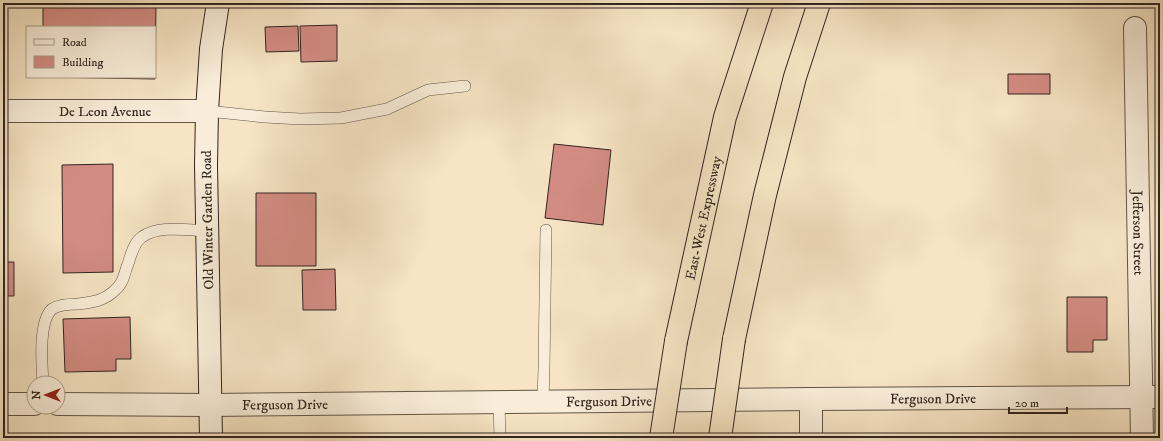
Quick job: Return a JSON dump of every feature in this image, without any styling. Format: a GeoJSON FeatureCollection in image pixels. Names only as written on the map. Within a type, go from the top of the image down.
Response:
{"type":"FeatureCollection","features":[{"type":"Feature","properties":{"kind":"highway","name":"East-West Expressway"},"geometry":{"type":"LineString","coordinates":[[661,438],[676,341],[725,117],[762,3]]}},
{"type":"Feature","properties":{"kind":"highway"},"geometry":{"type":"LineString","coordinates":[[720,438],[734,340],[765,195],[795,77],[819,3]]}},
{"type":"Feature","properties":{"kind":"street","name":"Old Winter Garden Road"},"geometry":{"type":"LineString","coordinates":[[211,438],[206,165],[207,111],[211,50],[218,3]]}},
{"type":"Feature","properties":{"kind":"street","name":"Jefferson Street"},"geometry":{"type":"LineString","coordinates":[[1135,28],[1151,397],[1142,438]]}},
{"type":"Feature","properties":{"kind":"street","name":"De Leon Avenue"},"geometry":{"type":"LineString","coordinates":[[3,111],[207,111]]}},
{"type":"Feature","properties":{"kind":"street","name":"Ferguson Drive"},"geometry":{"type":"LineString","coordinates":[[66,404],[211,405],[1151,397]]}},
{"type":"Feature","properties":{"kind":"street"},"geometry":{"type":"LineString","coordinates":[[811,399],[811,438]]}},
{"type":"Feature","properties":{"kind":"street"},"geometry":{"type":"LineString","coordinates":[[3,404],[26,404]]}},
{"type":"Feature","properties":{"kind":"lane"},"geometry":{"type":"LineString","coordinates":[[207,111],[300,119],[341,118],[387,109],[428,90],[465,86]]}},
{"type":"Feature","properties":{"kind":"lane"},"geometry":{"type":"LineString","coordinates":[[42,375],[41,362],[43,330],[46,319],[53,309],[64,305],[90,302],[106,298],[121,285],[135,246],[141,237],[160,229],[207,231]]}},
{"type":"Feature","properties":{"kind":"lane"},"geometry":{"type":"LineString","coordinates":[[543,402],[546,230]]}},
{"type":"Feature","properties":{"kind":"lane"},"geometry":{"type":"LineString","coordinates":[[499,402],[500,438]]}},
{"type":"Feature","properties":{"kind":"building"},"geometry":{"type":"Polygon","coordinates":[[[43,3],[156,3],[156,26],[43,26],[43,3]]]}},
{"type":"Feature","properties":{"kind":"building"},"geometry":{"type":"Polygon","coordinates":[[[337,25],[337,61],[301,62],[300,26],[337,25]]]}},
{"type":"Feature","properties":{"kind":"building"},"geometry":{"type":"Polygon","coordinates":[[[298,26],[299,51],[266,52],[265,27],[298,26]]]}},
{"type":"Feature","properties":{"kind":"building"},"geometry":{"type":"Polygon","coordinates":[[[1008,74],[1050,74],[1050,94],[1008,94],[1008,74]]]}},
{"type":"Feature","properties":{"kind":"building"},"geometry":{"type":"Polygon","coordinates":[[[99,78],[155,78],[155,79],[99,78]]]}},
{"type":"Feature","properties":{"kind":"building"},"geometry":{"type":"Polygon","coordinates":[[[554,144],[611,150],[603,225],[545,218],[554,144]]]}},
{"type":"Feature","properties":{"kind":"building"},"geometry":{"type":"Polygon","coordinates":[[[113,164],[113,272],[63,273],[62,165],[113,164]]]}},
{"type":"Feature","properties":{"kind":"building"},"geometry":{"type":"Polygon","coordinates":[[[256,193],[316,193],[316,266],[256,266],[256,193]]]}},
{"type":"Feature","properties":{"kind":"building"},"geometry":{"type":"Polygon","coordinates":[[[3,262],[14,262],[14,296],[3,296],[3,262]]]}},
{"type":"Feature","properties":{"kind":"building"},"geometry":{"type":"Polygon","coordinates":[[[335,269],[336,310],[303,310],[302,270],[335,269]]]}},
{"type":"Feature","properties":{"kind":"building"},"geometry":{"type":"Polygon","coordinates":[[[1067,297],[1107,297],[1107,340],[1093,340],[1093,352],[1067,352],[1067,297]]]}},
{"type":"Feature","properties":{"kind":"building"},"geometry":{"type":"Polygon","coordinates":[[[130,317],[131,359],[116,359],[116,371],[65,372],[63,319],[130,317]]]}}]}
